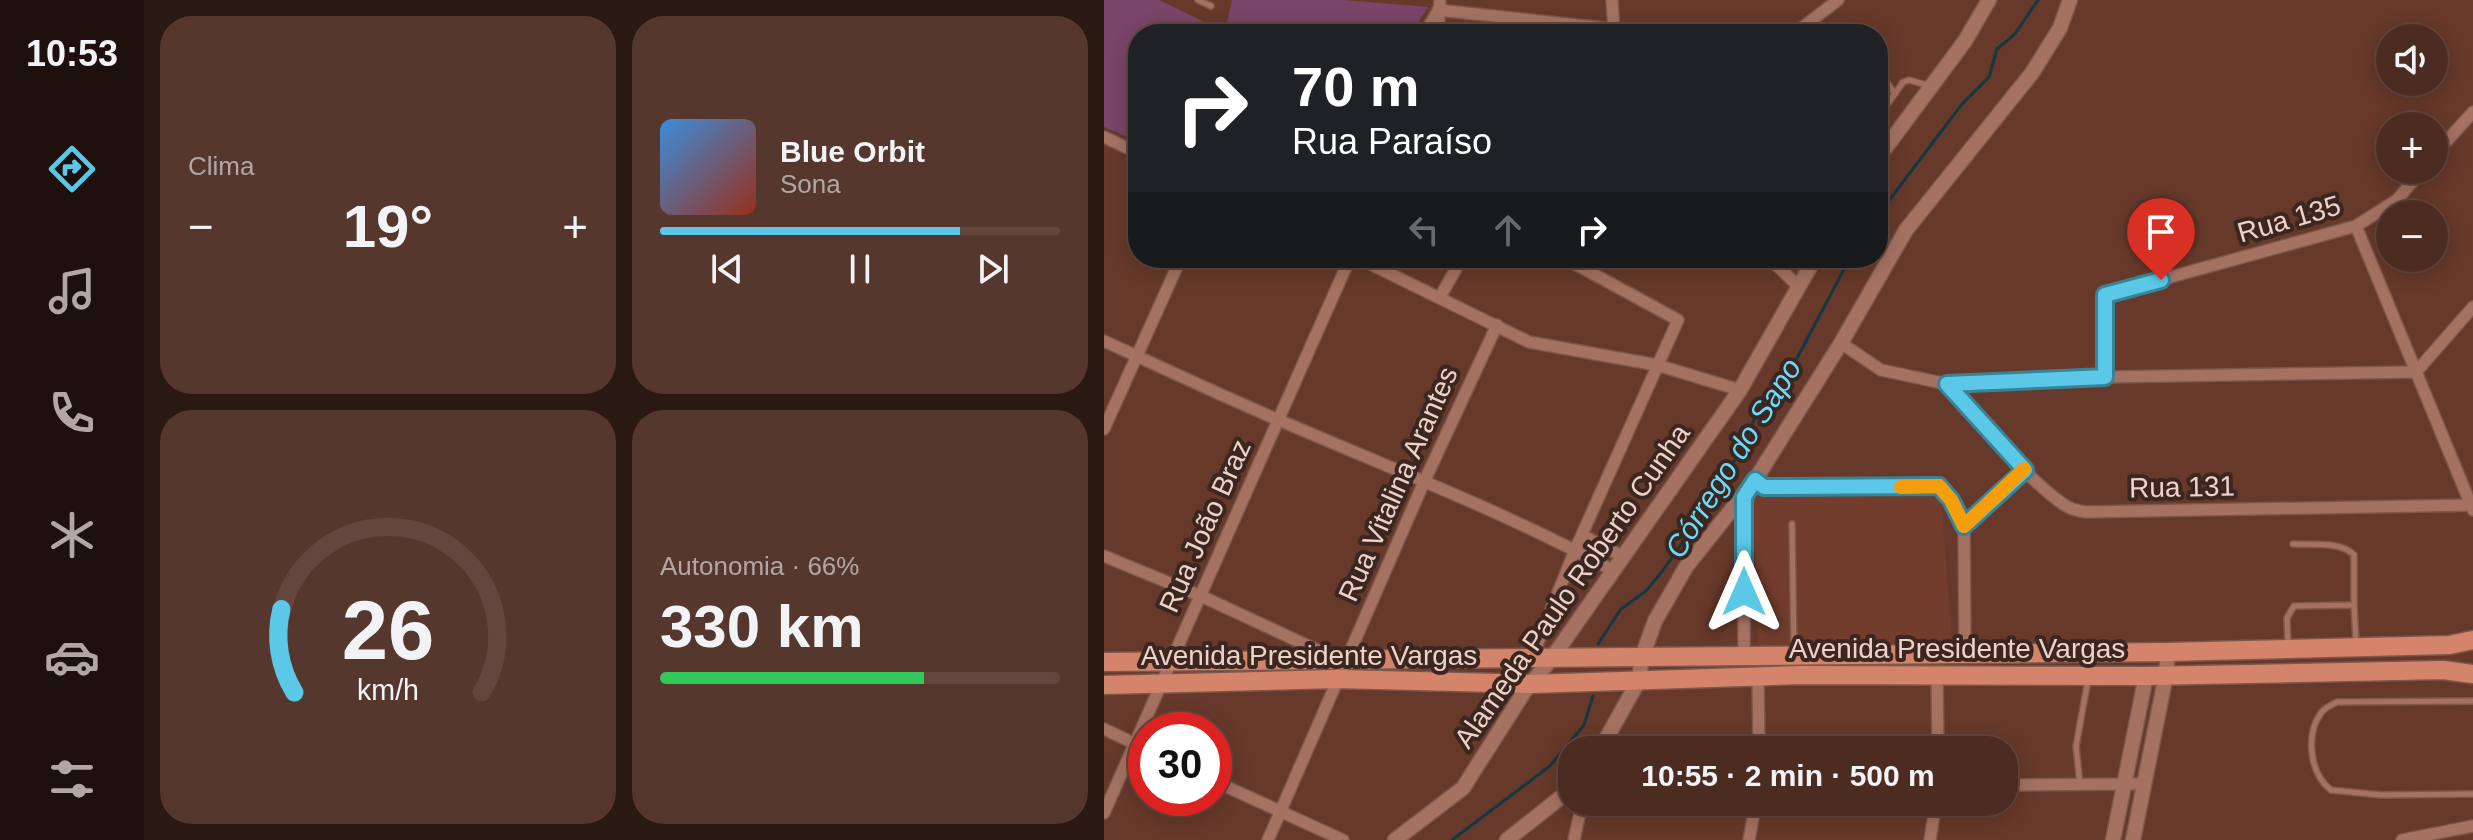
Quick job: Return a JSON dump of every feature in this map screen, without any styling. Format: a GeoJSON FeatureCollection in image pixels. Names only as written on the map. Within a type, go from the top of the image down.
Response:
{"type":"FeatureCollection","features":[{"type":"Feature","properties":{"kind":"main road","name":"Avenida Presidente Vargas"},"geometry":{"type":"LineString","coordinates":[[1104,662],[2168,652],[2449,645],[2473,640]]}},
{"type":"Feature","properties":{"kind":"main road","name":"Avenida Presidente Vargas"},"geometry":{"type":"LineString","coordinates":[[1104,685],[1337,679],[1531,684],[1758,676],[1937,674],[2146,676],[2443,670],[2473,674]]}},
{"type":"Feature","properties":{"kind":"street"},"geometry":{"type":"LineString","coordinates":[[1612,0],[1614,24]]}},
{"type":"Feature","properties":{"kind":"street"},"geometry":{"type":"LineString","coordinates":[[1807,24],[1838,0]]}},
{"type":"Feature","properties":{"kind":"street"},"geometry":{"type":"LineString","coordinates":[[1888,144],[1973,29],[1989,0]]}},
{"type":"Feature","properties":{"kind":"street"},"geometry":{"type":"LineString","coordinates":[[1888,261],[1906,230],[2032,73],[2060,28],[2070,0]]}},
{"type":"Feature","properties":{"kind":"street"},"geometry":{"type":"LineString","coordinates":[[1429,24],[1439,5],[1567,24]]}},
{"type":"Feature","properties":{"kind":"street"},"geometry":{"type":"LineString","coordinates":[[2448,139],[2472,111]]}},
{"type":"Feature","properties":{"kind":"street"},"geometry":{"type":"LineString","coordinates":[[1104,137],[1128,148]]}},
{"type":"Feature","properties":{"kind":"street","name":"Rua 135"},"geometry":{"type":"LineString","coordinates":[[2105,377],[2105,295],[2356,226],[2397,200],[2410,184]]}},
{"type":"Feature","properties":{"kind":"street"},"geometry":{"type":"LineString","coordinates":[[2356,226],[2472,508]]}},
{"type":"Feature","properties":{"kind":"street"},"geometry":{"type":"LineString","coordinates":[[1104,429],[1177,268]]}},
{"type":"Feature","properties":{"kind":"street","name":"Rua João Braz"},"geometry":{"type":"LineString","coordinates":[[1152,712],[1346,268]]}},
{"type":"Feature","properties":{"kind":"street"},"geometry":{"type":"LineString","coordinates":[[1386,268],[1529,342],[1657,365],[1740,390]]}},
{"type":"Feature","properties":{"kind":"street"},"geometry":{"type":"LineString","coordinates":[[1440,297],[1456,268]]}},
{"type":"Feature","properties":{"kind":"street"},"geometry":{"type":"LineString","coordinates":[[1531,660],[1575,550],[1678,320],[1582,268]]}},
{"type":"Feature","properties":{"kind":"street"},"geometry":{"type":"LineString","coordinates":[[1779,268],[1799,287]]}},
{"type":"Feature","properties":{"kind":"street","name":"Alameda Paulo Roberto Cunha"},"geometry":{"type":"LineString","coordinates":[[1395,840],[1463,788],[1531,684],[1740,390],[1809,268]]}},
{"type":"Feature","properties":{"kind":"street"},"geometry":{"type":"LineString","coordinates":[[1609,736],[1639,680],[1642,657],[1655,621],[1686,567],[1744,497],[1884,268]]}},
{"type":"Feature","properties":{"kind":"street"},"geometry":{"type":"LineString","coordinates":[[1841,343],[1881,370],[1947,384],[2105,377],[2416,372],[2473,307]]}},
{"type":"Feature","properties":{"kind":"street","name":"Rua Vitalina Arantes"},"geometry":{"type":"LineString","coordinates":[[1268,840],[1337,679],[1342,660],[1497,325]]}},
{"type":"Feature","properties":{"kind":"street"},"geometry":{"type":"LineString","coordinates":[[1104,341],[1575,550],[1614,571]]}},
{"type":"Feature","properties":{"kind":"street","name":"Rua 131"},"geometry":{"type":"LineString","coordinates":[[1947,384],[2025,470],[2064,505],[2086,512],[2472,508]]}},
{"type":"Feature","properties":{"kind":"street"},"geometry":{"type":"LineString","coordinates":[[1964,526],[2025,470]]}},
{"type":"Feature","properties":{"kind":"street"},"geometry":{"type":"LineString","coordinates":[[1755,480],[1764,487],[1939,486],[1951,500],[1964,526],[1965,654]]}},
{"type":"Feature","properties":{"kind":"street"},"geometry":{"type":"LineString","coordinates":[[1744,497],[1744,655]]}},
{"type":"Feature","properties":{"kind":"street"},"geometry":{"type":"LineString","coordinates":[[1582,535],[1622,556]]}},
{"type":"Feature","properties":{"kind":"street"},"geometry":{"type":"LineString","coordinates":[[1104,556],[1342,660]]}},
{"type":"Feature","properties":{"kind":"street"},"geometry":{"type":"LineString","coordinates":[[2133,840],[2168,652]]}},
{"type":"Feature","properties":{"kind":"street"},"geometry":{"type":"LineString","coordinates":[[1937,674],[1938,736]]}},
{"type":"Feature","properties":{"kind":"street"},"geometry":{"type":"LineString","coordinates":[[1758,676],[1759,736]]}},
{"type":"Feature","properties":{"kind":"street"},"geometry":{"type":"LineString","coordinates":[[2113,840],[2146,676]]}},
{"type":"Feature","properties":{"kind":"street"},"geometry":{"type":"LineString","coordinates":[[1104,729],[1128,740]]}},
{"type":"Feature","properties":{"kind":"street","name":"Rua João Braz"},"geometry":{"type":"LineString","coordinates":[[1104,813],[1128,768]]}},
{"type":"Feature","properties":{"kind":"street"},"geometry":{"type":"LineString","coordinates":[[2018,785],[2144,784]]}},
{"type":"Feature","properties":{"kind":"street"},"geometry":{"type":"LineString","coordinates":[[1232,790],[1343,840]]}},
{"type":"Feature","properties":{"kind":"street"},"geometry":{"type":"LineString","coordinates":[[1507,840],[1558,800]]}},
{"type":"Feature","properties":{"kind":"street"},"geometry":{"type":"LineString","coordinates":[[1574,840],[1580,816]]}},
{"type":"Feature","properties":{"kind":"street"},"geometry":{"type":"LineString","coordinates":[[1749,840],[1753,816]]}},
{"type":"Feature","properties":{"kind":"street"},"geometry":{"type":"LineString","coordinates":[[1930,840],[1934,816]]}},
{"type":"Feature","properties":{"kind":"street"},"geometry":{"type":"LineString","coordinates":[[2402,840],[2473,826]]}},
{"type":"Feature","properties":{"kind":"lane"},"geometry":{"type":"LineString","coordinates":[[1198,0],[1211,6]]}},
{"type":"Feature","properties":{"kind":"lane"},"geometry":{"type":"LineString","coordinates":[[1888,104],[1899,85],[1909,80],[1930,86]]}},
{"type":"Feature","properties":{"kind":"lane"},"geometry":{"type":"LineString","coordinates":[[1888,84],[1895,94]]}},
{"type":"Feature","properties":{"kind":"lane"},"geometry":{"type":"LineString","coordinates":[[1792,524],[1794,654]]}},
{"type":"Feature","properties":{"kind":"lane"},"geometry":{"type":"LineString","coordinates":[[2293,544],[2340,546],[2351,550],[2354,555],[2356,647]]}},
{"type":"Feature","properties":{"kind":"lane"},"geometry":{"type":"LineString","coordinates":[[2288,648],[2287,618],[2294,606],[2354,605]]}},
{"type":"Feature","properties":{"kind":"lane"},"geometry":{"type":"LineString","coordinates":[[2080,785],[2076,746],[2089,675]]}},
{"type":"Feature","properties":{"kind":"lane"},"geometry":{"type":"LineString","coordinates":[[2473,701],[2337,702],[2322,711],[2316,724],[2312,756],[2317,776],[2331,790],[2381,795],[2473,794]]}},
{"type":"Feature","properties":{"kind":"shaded area"},"geometry":{"type":"Polygon","coordinates":[[[1104,0],[1159,0],[1208,24],[1128,24],[1128,137],[1104,127],[1104,0]]]}},
{"type":"Feature","properties":{"kind":"shaded area"},"geometry":{"type":"Polygon","coordinates":[[[1232,0],[1344,0],[1428,7],[1417,24],[1227,24],[1232,0]]]}},
{"type":"Feature","properties":{"kind":"shaded area"},"geometry":{"type":"Polygon","coordinates":[[[1753,495],[1941,497],[1952,641],[1758,646],[1753,495]]]}},
{"type":"Feature","properties":{"kind":"waterway","name":"Córrego do Sapo"},"geometry":{"type":"LineString","coordinates":[[1888,202],[1962,104],[1989,77],[1997,49],[2015,34],[2038,0]]}},
{"type":"Feature","properties":{"kind":"waterway","name":"Córrego do Sapo"},"geometry":{"type":"LineString","coordinates":[[1598,644],[1621,609],[1646,591],[1664,569],[1706,508],[1709,494],[1741,452],[1757,412],[1786,379],[1845,268]]}},
{"type":"Feature","properties":{"kind":"waterway","name":"Córrego do Sapo"},"geometry":{"type":"LineString","coordinates":[[1452,840],[1550,766],[1584,725],[1593,696]]}},
{"type":"Feature","properties":{"kind":"slow traffic"},"geometry":{"type":"LineString","coordinates":[[1901,487],[1939,486],[1951,500],[1964,526],[2024,469]]}},
{"type":"Feature","properties":{"kind":"route"},"geometry":{"type":"LineString","coordinates":[[1744,592],[1744,497],[1755,480],[1764,487],[1939,486],[1951,500],[1964,526],[2025,470],[1947,384],[2105,377],[2105,295],[2161,280]]}}]}
